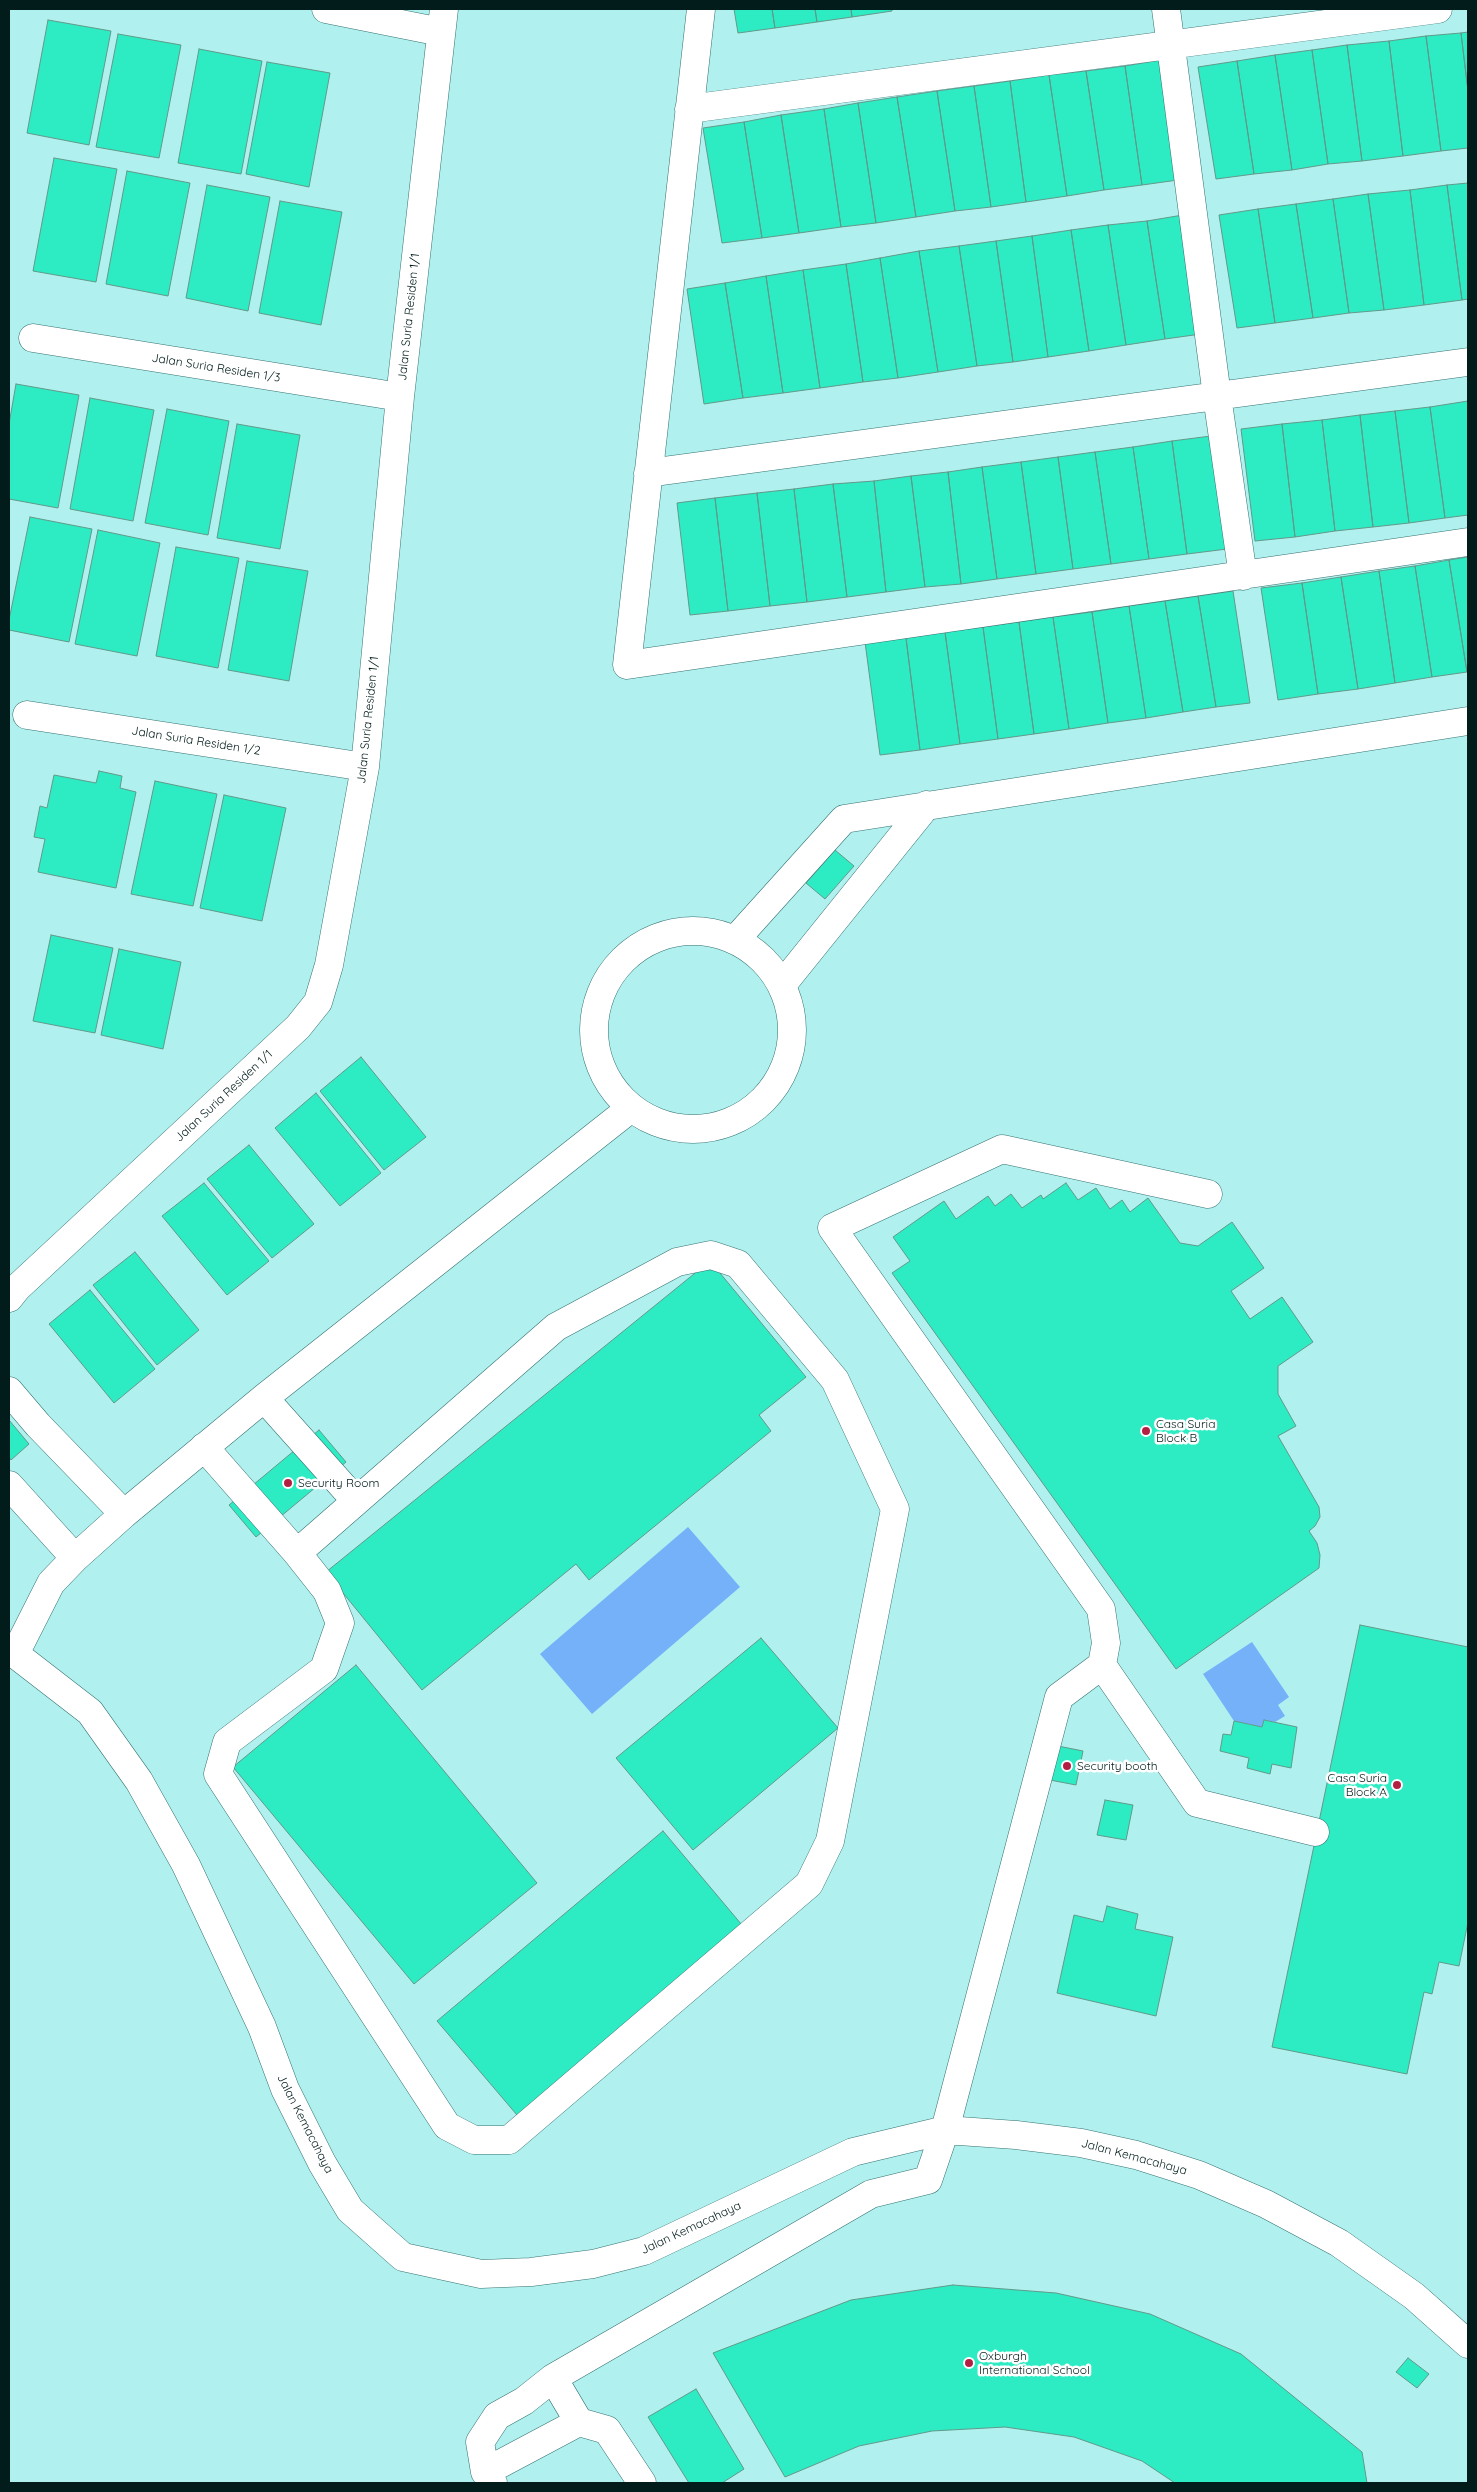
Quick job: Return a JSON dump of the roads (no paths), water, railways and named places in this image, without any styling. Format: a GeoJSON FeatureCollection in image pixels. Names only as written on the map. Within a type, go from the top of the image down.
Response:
{"type":"FeatureCollection","features":[{"type":"Feature","properties":{"kind":"street"},"geometry":{"type":"LineString","coordinates":[[326,9],[442,20]]}},
{"type":"Feature","properties":{"kind":"street"},"geometry":{"type":"LineString","coordinates":[[701,9],[627,665],[1468,542]]}},
{"type":"Feature","properties":{"kind":"street"},"geometry":{"type":"LineString","coordinates":[[1166,9],[1216,396],[1243,576]]}},
{"type":"Feature","properties":{"kind":"street"},"geometry":{"type":"LineString","coordinates":[[690,109],[1438,9]]}},
{"type":"Feature","properties":{"kind":"street","name":"Jalan Suria Residen 1/1"},"geometry":{"type":"LineString","coordinates":[[9,1298],[17,1288],[298,1027],[318,1002],[329,965],[365,767],[400,398],[442,20]]}},
{"type":"Feature","properties":{"kind":"street","name":"Jalan Suria Residen 1/3"},"geometry":{"type":"LineString","coordinates":[[33,338],[400,398]]}},
{"type":"Feature","properties":{"kind":"street"},"geometry":{"type":"LineString","coordinates":[[648,473],[1468,362]]}},
{"type":"Feature","properties":{"kind":"street","name":"Jalan Suria Residen 1/2"},"geometry":{"type":"LineString","coordinates":[[27,715],[365,767]]}},
{"type":"Feature","properties":{"kind":"street"},"geometry":{"type":"LineString","coordinates":[[735,940],[844,819],[1468,721]]}},
{"type":"Feature","properties":{"kind":"street"},"geometry":{"type":"LineString","coordinates":[[782,985],[927,805]]}},
{"type":"Feature","properties":{"kind":"street"},"geometry":{"type":"LineString","coordinates":[[704,931],[735,940],[762,958],[782,985],[792,1017],[791,1051],[778,1082],[756,1107],[727,1123],[693,1130],[660,1124],[631,1108],[609,1084],[596,1055],[593,1023],[601,992],[617,965],[642,944],[672,933],[704,931]]}},
{"type":"Feature","properties":{"kind":"street"},"geometry":{"type":"LineString","coordinates":[[12,1653],[51,1584],[74,1558],[264,1398],[631,1108]]}},
{"type":"Feature","properties":{"kind":"street"},"geometry":{"type":"LineString","coordinates":[[579,2422],[489,2477],[480,2442],[497,2416],[524,2400],[553,2378],[871,2194],[928,2180],[945,2130],[1059,1697],[1102,1665],[1106,1643],[1101,1610],[832,1228],[1002,1149],[1208,1194]]}},
{"type":"Feature","properties":{"kind":"street"},"geometry":{"type":"LineString","coordinates":[[204,1447],[297,1553],[327,1592],[340,1623],[324,1669],[227,1742],[218,1774],[447,2126],[474,2140],[509,2140],[810,1884],[830,1841],[895,1509],[835,1380],[738,1264],[711,1255],[677,1262],[556,1327],[297,1553]]}},
{"type":"Feature","properties":{"kind":"street"},"geometry":{"type":"LineString","coordinates":[[9,1391],[38,1425],[124,1514]]}},
{"type":"Feature","properties":{"kind":"street"},"geometry":{"type":"LineString","coordinates":[[264,1398],[356,1501]]}},
{"type":"Feature","properties":{"kind":"street"},"geometry":{"type":"LineString","coordinates":[[9,1485],[74,1558]]}},
{"type":"Feature","properties":{"kind":"street","name":"Jalan Kemacahaya"},"geometry":{"type":"LineString","coordinates":[[12,1653],[90,1712],[139,1781],[186,1865],[262,2027],[285,2089],[322,2163],[350,2210],[403,2257],[480,2274],[531,2272],[593,2264],[644,2251],[853,2152],[945,2130],[1016,2135],[1082,2143],[1136,2155],[1199,2175],[1266,2204],[1339,2243],[1414,2296],[1468,2344]]}},
{"type":"Feature","properties":{"kind":"street"},"geometry":{"type":"LineString","coordinates":[[1102,1665],[1197,1803],[1315,1832]]}},
{"type":"Feature","properties":{"kind":"street"},"geometry":{"type":"LineString","coordinates":[[553,2378],[579,2422],[606,2430],[642,2483]]}},
{"type":"Feature","properties":{"kind":"water"},"geometry":{"type":"Polygon","coordinates":[[[688,1527],[740,1587],[592,1714],[540,1654],[688,1527]]]}},
{"type":"Feature","properties":{"kind":"water"},"geometry":{"type":"Polygon","coordinates":[[[1252,1642],[1289,1697],[1278,1705],[1285,1716],[1275,1722],[1264,1720],[1262,1727],[1234,1721],[1203,1674],[1252,1642]]]}},
{"type":"Feature","properties":{"kind":"place","name":"Casa Suria Block B"},"geometry":{"type":"Point","coordinates":[1146,1431]}},
{"type":"Feature","properties":{"kind":"place","name":"Security Room"},"geometry":{"type":"Point","coordinates":[288,1483]}},
{"type":"Feature","properties":{"kind":"place","name":"Security booth"},"geometry":{"type":"Point","coordinates":[1067,1766]}},
{"type":"Feature","properties":{"kind":"place","name":"Casa Suria Block A"},"geometry":{"type":"Point","coordinates":[1397,1785]}},
{"type":"Feature","properties":{"kind":"place","name":"Oxburgh International School"},"geometry":{"type":"Point","coordinates":[969,2363]}}]}
